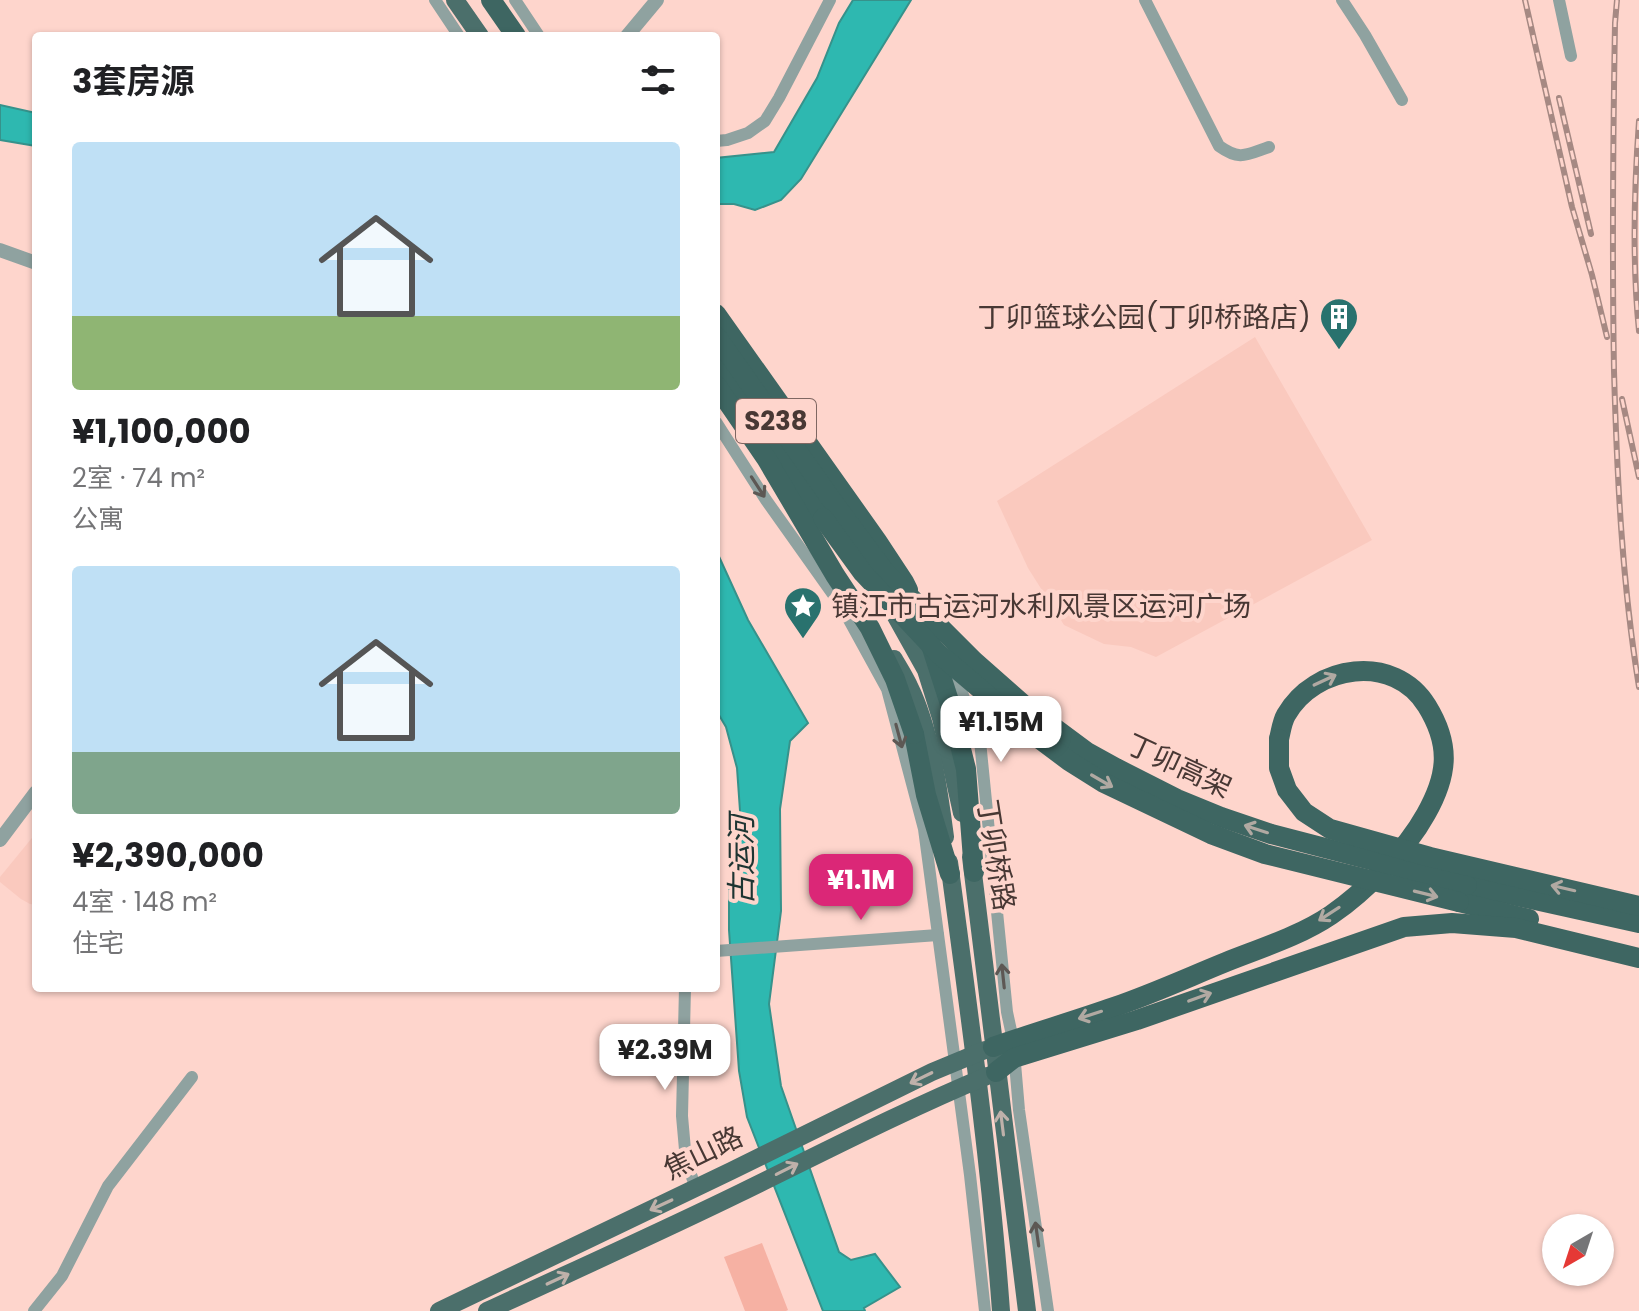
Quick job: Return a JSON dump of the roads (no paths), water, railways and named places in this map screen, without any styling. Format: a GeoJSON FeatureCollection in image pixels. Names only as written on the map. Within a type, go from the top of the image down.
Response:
{"type":"FeatureCollection","features":[{"type":"Feature","properties":{"kind":"highway"},"geometry":{"type":"LineString","coordinates":[[475,0],[496,32]]}},
{"type":"Feature","properties":{"kind":"highway"},"geometry":{"type":"LineString","coordinates":[[491,0],[513,32]]}},
{"type":"Feature","properties":{"kind":"highway"},"geometry":{"type":"LineString","coordinates":[[720,320],[904,582],[931,645],[966,769],[974,872]]}},
{"type":"Feature","properties":{"kind":"highway","name":"丁卯高架"},"geometry":{"type":"LineString","coordinates":[[720,342],[829,512]]}},
{"type":"Feature","properties":{"kind":"highway","name":"丁卯高架"},"geometry":{"type":"LineString","coordinates":[[720,365],[829,512],[885,572],[947,636],[1025,706],[1087,752],[1177,799],[1221,817],[1463,894]]}},
{"type":"Feature","properties":{"kind":"highway"},"geometry":{"type":"LineString","coordinates":[[720,391],[766,458],[870,628],[895,679],[914,734],[926,795],[950,874]]}},
{"type":"Feature","properties":{"kind":"highway"},"geometry":{"type":"LineString","coordinates":[[987,1076],[998,1050],[1115,1007],[1295,934],[1331,915],[1391,862],[1411,837],[1436,796],[1444,772],[1444,746],[1436,722],[1422,698],[1403,683],[1380,672],[1359,670],[1335,675],[1312,687],[1297,700],[1284,718],[1279,739],[1279,768],[1287,790],[1304,812],[1330,829],[1430,857],[1639,906]]}},
{"type":"Feature","properties":{"kind":"highway"},"geometry":{"type":"LineString","coordinates":[[1463,894],[1639,923]]}},
{"type":"Feature","properties":{"kind":"highway"},"geometry":{"type":"LineString","coordinates":[[1463,894],[1639,945]]}},
{"type":"Feature","properties":{"kind":"highway"},"geometry":{"type":"LineString","coordinates":[[998,1050],[1137,1020],[1404,927],[1452,923],[1516,928],[1639,958]]}},
{"type":"Feature","properties":{"kind":"main road"},"geometry":{"type":"LineString","coordinates":[[455,0],[477,32]]}},
{"type":"Feature","properties":{"kind":"main road"},"geometry":{"type":"LineString","coordinates":[[500,0],[520,32]]}},
{"type":"Feature","properties":{"kind":"main road","name":"丁卯桥路"},"geometry":{"type":"LineString","coordinates":[[720,330],[926,670],[945,731],[974,872],[998,1050],[987,1076],[1001,1311]]}},
{"type":"Feature","properties":{"kind":"main road","name":"丁卯桥路"},"geometry":{"type":"LineString","coordinates":[[720,401],[864,607],[911,688],[927,736],[937,782],[950,874],[998,1050]]}},
{"type":"Feature","properties":{"kind":"main road","name":"焦山路"},"geometry":{"type":"LineString","coordinates":[[439,1311],[955,1062],[998,1050]]}},
{"type":"Feature","properties":{"kind":"main road","name":"丁卯桥路"},"geometry":{"type":"LineString","coordinates":[[987,1076],[1027,1311]]}},
{"type":"Feature","properties":{"kind":"main road","name":"焦山路"},"geometry":{"type":"LineString","coordinates":[[487,1311],[740,1193],[834,1145],[987,1076]]}},
{"type":"Feature","properties":{"kind":"street"},"geometry":{"type":"LineString","coordinates":[[435,0],[456,32]]}},
{"type":"Feature","properties":{"kind":"street"},"geometry":{"type":"LineString","coordinates":[[515,0],[536,32]]}},
{"type":"Feature","properties":{"kind":"street"},"geometry":{"type":"LineString","coordinates":[[630,32],[657,0]]}},
{"type":"Feature","properties":{"kind":"street"},"geometry":{"type":"LineString","coordinates":[[720,141],[748,133],[765,121],[830,0]]}},
{"type":"Feature","properties":{"kind":"street"},"geometry":{"type":"LineString","coordinates":[[1145,0],[1219,146],[1231,154],[1244,156],[1269,147]]}},
{"type":"Feature","properties":{"kind":"street"},"geometry":{"type":"LineString","coordinates":[[1342,0],[1402,100]]}},
{"type":"Feature","properties":{"kind":"street"},"geometry":{"type":"LineString","coordinates":[[1559,0],[1571,56]]}},
{"type":"Feature","properties":{"kind":"street"},"geometry":{"type":"LineString","coordinates":[[0,250],[32,262]]}},
{"type":"Feature","properties":{"kind":"street"},"geometry":{"type":"LineString","coordinates":[[720,310],[880,532],[935,622],[980,741],[1007,1012],[998,1050],[1019,1110],[1048,1311]]}},
{"type":"Feature","properties":{"kind":"street"},"geometry":{"type":"LineString","coordinates":[[720,428],[766,500],[842,607],[887,689],[924,829],[985,1311]]}},
{"type":"Feature","properties":{"kind":"street"},"geometry":{"type":"LineString","coordinates":[[0,840],[32,797]]}},
{"type":"Feature","properties":{"kind":"street"},"geometry":{"type":"LineString","coordinates":[[720,951],[938,935]]}},
{"type":"Feature","properties":{"kind":"street"},"geometry":{"type":"LineString","coordinates":[[685,992],[682,1116],[686,1161],[696,1188]]}},
{"type":"Feature","properties":{"kind":"street"},"geometry":{"type":"LineString","coordinates":[[34,1311],[62,1276],[108,1186],[192,1077]]}},
{"type":"Feature","properties":{"kind":"water"},"geometry":{"type":"Polygon","coordinates":[[[853,0],[911,0],[801,179],[781,200],[755,210],[720,204],[720,158],[774,152],[817,78],[839,23],[853,0]]]}},
{"type":"Feature","properties":{"kind":"water"},"geometry":{"type":"Polygon","coordinates":[[[0,105],[32,112],[32,145],[0,140],[0,105]]]}},
{"type":"Feature","properties":{"kind":"water","name":"古运河"},"geometry":{"type":"Polygon","coordinates":[[[720,559],[748,620],[808,723],[790,741],[780,809],[781,911],[769,1004],[781,1086],[839,1252],[851,1260],[875,1254],[900,1287],[864,1308],[865,1311],[823,1311],[747,1117],[739,1071],[729,930],[729,886],[741,825],[737,768],[726,727],[720,717],[720,559]]]}},
{"type":"Feature","properties":{"kind":"railway"},"geometry":{"type":"LineString","coordinates":[[1525,0],[1572,207],[1607,337]]}},
{"type":"Feature","properties":{"kind":"railway"},"geometry":{"type":"LineString","coordinates":[[1617,0],[1613,197],[1615,411],[1624,569],[1639,687]]}},
{"type":"Feature","properties":{"kind":"railway"},"geometry":{"type":"LineString","coordinates":[[1559,98],[1591,234]]}},
{"type":"Feature","properties":{"kind":"railway"},"geometry":{"type":"LineString","coordinates":[[1639,121],[1634,226],[1639,331]]}},
{"type":"Feature","properties":{"kind":"railway"},"geometry":{"type":"LineString","coordinates":[[1622,399],[1639,477]]}},
{"type":"Feature","properties":{"kind":"place","name":"丁卯篮球公园(丁卯桥路店)"},"geometry":{"type":"Point","coordinates":[1339,351]}},
{"type":"Feature","properties":{"kind":"place","name":"镇江市古运河水利风景区运河广场"},"geometry":{"type":"Point","coordinates":[803,640]}}]}
